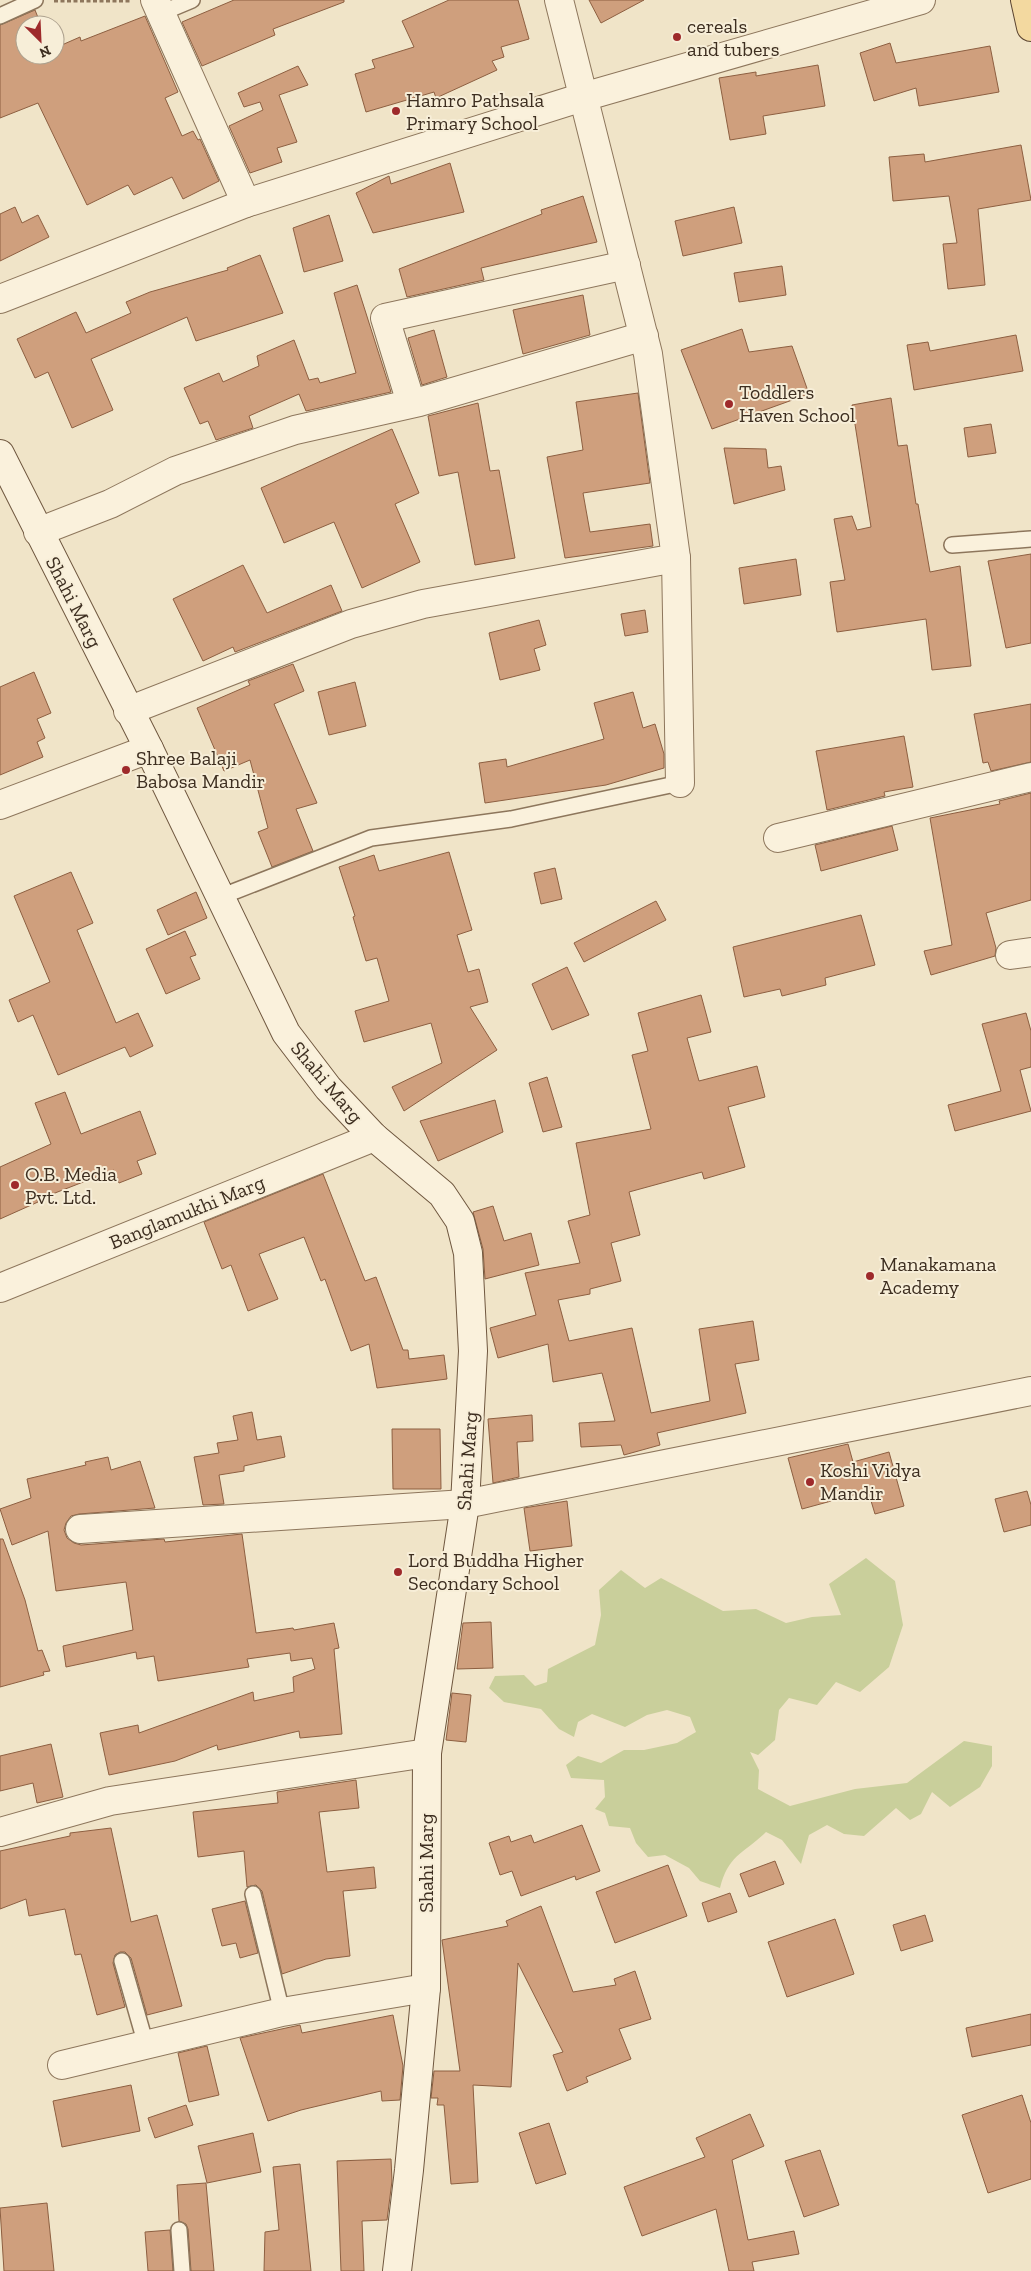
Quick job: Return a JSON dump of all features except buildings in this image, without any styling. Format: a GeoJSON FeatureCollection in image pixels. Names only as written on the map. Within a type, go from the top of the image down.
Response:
{"type":"FeatureCollection","features":[{"type":"Feature","properties":{"kind":"main road"},"geometry":{"type":"LineString","coordinates":[[1025,0],[1031,27]]}},
{"type":"Feature","properties":{"kind":"street"},"geometry":{"type":"LineString","coordinates":[[559,0],[648,354],[676,558],[680,783]]}},
{"type":"Feature","properties":{"kind":"street"},"geometry":{"type":"LineString","coordinates":[[0,299],[246,203],[583,97],[921,0]]}},
{"type":"Feature","properties":{"kind":"street"},"geometry":{"type":"LineString","coordinates":[[157,5],[246,203]]}},
{"type":"Feature","properties":{"kind":"street"},"geometry":{"type":"LineString","coordinates":[[411,404],[385,318],[626,265]]}},
{"type":"Feature","properties":{"kind":"street"},"geometry":{"type":"LineString","coordinates":[[38,532],[110,504],[175,471],[295,430],[411,404],[644,336]]}},
{"type":"Feature","properties":{"kind":"street","name":"Shahi Marg"},"geometry":{"type":"LineString","coordinates":[[0,454],[149,750],[286,1033],[328,1088],[374,1137],[442,1194],[460,1222],[468,1253],[473,1350],[466,1504],[427,1753],[426,1988],[410,2170],[397,2271]]}},
{"type":"Feature","properties":{"kind":"street"},"geometry":{"type":"LineString","coordinates":[[128,711],[351,624],[423,604],[676,558]]}},
{"type":"Feature","properties":{"kind":"street"},"geometry":{"type":"LineString","coordinates":[[0,805],[149,750]]}},
{"type":"Feature","properties":{"kind":"street"},"geometry":{"type":"LineString","coordinates":[[778,838],[1031,777]]}},
{"type":"Feature","properties":{"kind":"street","name":"Banglamukhi Marg"},"geometry":{"type":"LineString","coordinates":[[0,1288],[374,1137]]}},
{"type":"Feature","properties":{"kind":"street"},"geometry":{"type":"LineString","coordinates":[[80,1529],[466,1504],[1031,1391]]}},
{"type":"Feature","properties":{"kind":"street"},"geometry":{"type":"LineString","coordinates":[[0,1832],[110,1800],[427,1753]]}},
{"type":"Feature","properties":{"kind":"street"},"geometry":{"type":"LineString","coordinates":[[62,2065],[282,2012],[426,1988]]}},
{"type":"Feature","properties":{"kind":"lane"},"geometry":{"type":"LineString","coordinates":[[0,16],[35,0]]}},
{"type":"Feature","properties":{"kind":"lane"},"geometry":{"type":"LineString","coordinates":[[157,5],[192,0]]}},
{"type":"Feature","properties":{"kind":"lane"},"geometry":{"type":"LineString","coordinates":[[952,545],[1031,539]]}},
{"type":"Feature","properties":{"kind":"lane"},"geometry":{"type":"LineString","coordinates":[[220,896],[371,838],[511,819],[680,783]]}},
{"type":"Feature","properties":{"kind":"lane"},"geometry":{"type":"LineString","coordinates":[[253,1894],[282,2012]]}},
{"type":"Feature","properties":{"kind":"lane"},"geometry":{"type":"LineString","coordinates":[[122,1961],[146,2045]]}},
{"type":"Feature","properties":{"kind":"lane"},"geometry":{"type":"LineString","coordinates":[[179,2230],[182,2271]]}},
{"type":"Feature","properties":{"kind":"path"},"geometry":{"type":"LineString","coordinates":[[35,0],[157,5]]}},
{"type":"Feature","properties":{"kind":"green space"},"geometry":{"type":"Polygon","coordinates":[[[866,1558],[895,1581],[903,1625],[889,1667],[860,1692],[836,1682],[817,1705],[789,1698],[779,1710],[775,1740],[758,1755],[750,1752],[759,1770],[758,1789],[790,1806],[855,1789],[907,1783],[964,1741],[992,1746],[992,1766],[980,1787],[950,1807],[932,1792],[921,1814],[910,1820],[896,1808],[864,1836],[844,1834],[827,1825],[809,1835],[801,1864],[782,1840],[766,1832],[737,1856],[727,1868],[720,1888],[700,1881],[689,1868],[665,1855],[648,1857],[636,1843],[630,1828],[609,1826],[605,1813],[595,1809],[605,1797],[604,1780],[571,1778],[566,1765],[578,1756],[601,1763],[624,1750],[644,1750],[677,1743],[696,1732],[690,1717],[667,1710],[647,1715],[625,1727],[592,1714],[578,1722],[574,1737],[559,1729],[541,1709],[504,1702],[489,1688],[495,1676],[524,1675],[535,1686],[547,1682],[548,1669],[595,1645],[601,1615],[599,1590],[621,1570],[645,1588],[661,1578],[723,1611],[756,1609],[786,1623],[812,1617],[841,1615],[829,1584],[866,1558]]]}},
{"type":"Feature","properties":{"kind":"place","name":"cereals and tubers"},"geometry":{"type":"Point","coordinates":[677,37]}},
{"type":"Feature","properties":{"kind":"place","name":"Hamro Pathsala Primary School"},"geometry":{"type":"Point","coordinates":[396,111]}},
{"type":"Feature","properties":{"kind":"place","name":"Toddlers Haven School"},"geometry":{"type":"Point","coordinates":[729,404]}},
{"type":"Feature","properties":{"kind":"place","name":"Shree Balaji Babosa Mandir"},"geometry":{"type":"Point","coordinates":[126,770]}},
{"type":"Feature","properties":{"kind":"place","name":"O.B. Media Pvt. Ltd."},"geometry":{"type":"Point","coordinates":[15,1185]}},
{"type":"Feature","properties":{"kind":"place","name":"Manakamana Academy"},"geometry":{"type":"Point","coordinates":[870,1276]}},
{"type":"Feature","properties":{"kind":"place","name":"Koshi Vidya Mandir"},"geometry":{"type":"Point","coordinates":[810,1482]}},
{"type":"Feature","properties":{"kind":"place","name":"Lord Buddha Higher Secondary School"},"geometry":{"type":"Point","coordinates":[398,1572]}}]}
